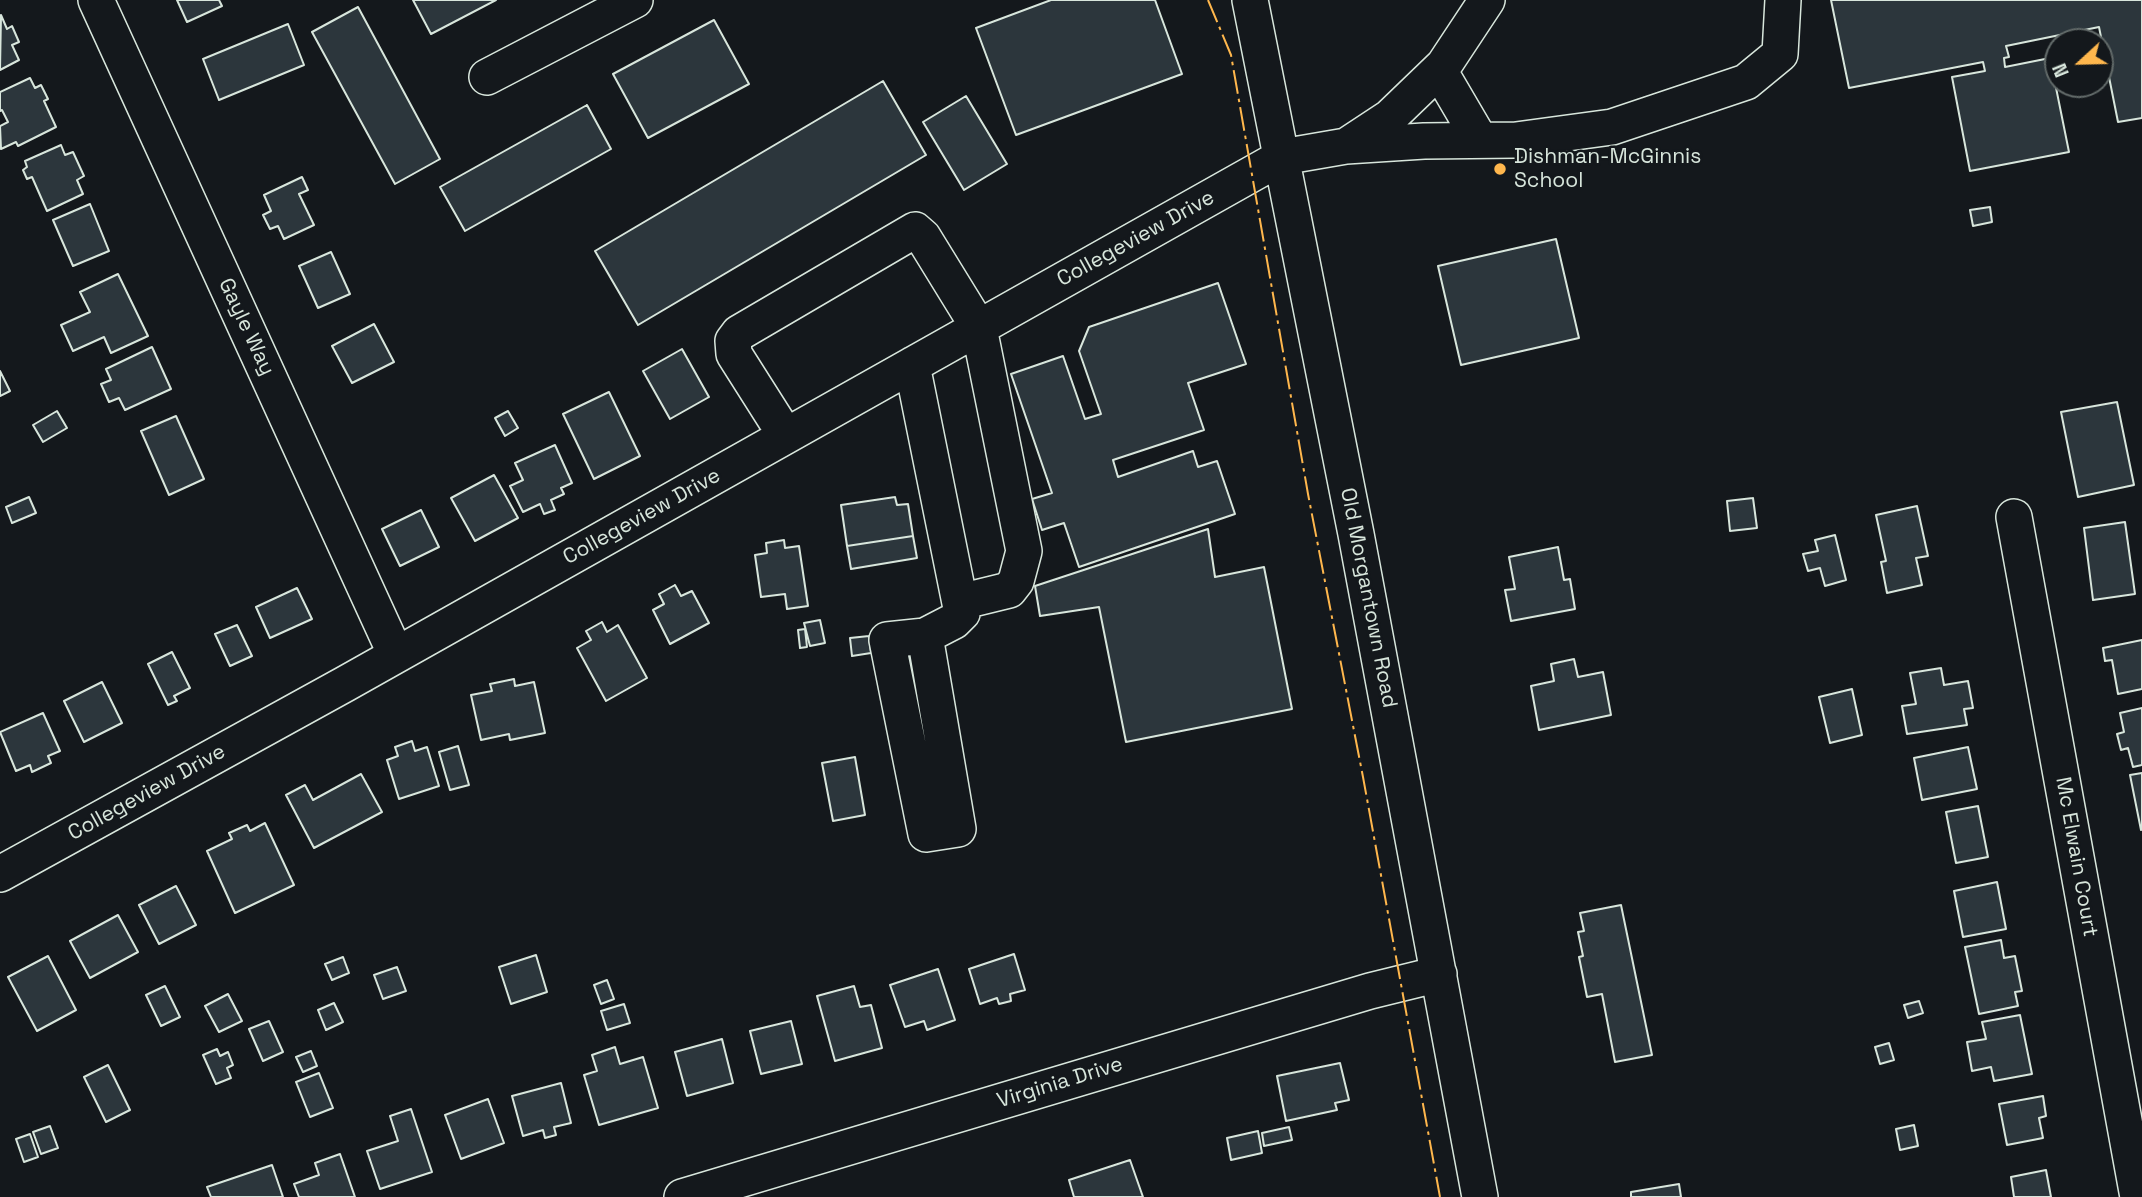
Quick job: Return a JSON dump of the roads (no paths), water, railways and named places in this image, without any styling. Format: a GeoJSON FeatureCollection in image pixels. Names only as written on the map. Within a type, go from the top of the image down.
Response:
{"type":"FeatureCollection","features":[{"type":"Feature","properties":{"kind":"street","name":"Gayle Way"},"geometry":{"type":"LineString","coordinates":[[96,0],[396,655]]}},
{"type":"Feature","properties":{"kind":"street"},"geometry":{"type":"LineString","coordinates":[[487,77],[635,0]]}},
{"type":"Feature","properties":{"kind":"street","name":"Old Morgantown Road"},"geometry":{"type":"LineString","coordinates":[[1250,0],[1387,695],[1480,1197]]}},
{"type":"Feature","properties":{"kind":"street"},"geometry":{"type":"LineString","coordinates":[[1346,146],[1390,117],[1439,70],[1487,0]]}},
{"type":"Feature","properties":{"kind":"street","name":"Collegeview Drive"},"geometry":{"type":"LineString","coordinates":[[0,874],[396,655],[1282,157],[1346,146],[1424,141],[1516,140],[1612,127],[1746,82],[1780,54],[1783,0]]}},
{"type":"Feature","properties":{"kind":"street"},"geometry":{"type":"LineString","coordinates":[[1439,70],[1480,141]]}},
{"type":"Feature","properties":{"kind":"street"},"geometry":{"type":"LineString","coordinates":[[786,436],[734,354],[733,341],[739,333],[915,230],[923,237],[979,328],[1024,551],[1016,581],[1009,590],[960,602]]}},
{"type":"Feature","properties":{"kind":"street"},"geometry":{"type":"LineString","coordinates":[[912,365],[962,613],[954,621],[925,636],[887,640],[926,834],[958,829],[925,636]]}},
{"type":"Feature","properties":{"kind":"street","name":"Mc Elwain Court"},"geometry":{"type":"LineString","coordinates":[[2014,517],[2138,1197]]}},
{"type":"Feature","properties":{"kind":"street","name":"Virginia Drive"},"geometry":{"type":"LineString","coordinates":[[682,1197],[1370,991],[1439,974]]}},
{"type":"Feature","properties":{"kind":"place","name":"Dishman-McGinnis School"},"geometry":{"type":"Point","coordinates":[1500,169]}}]}
